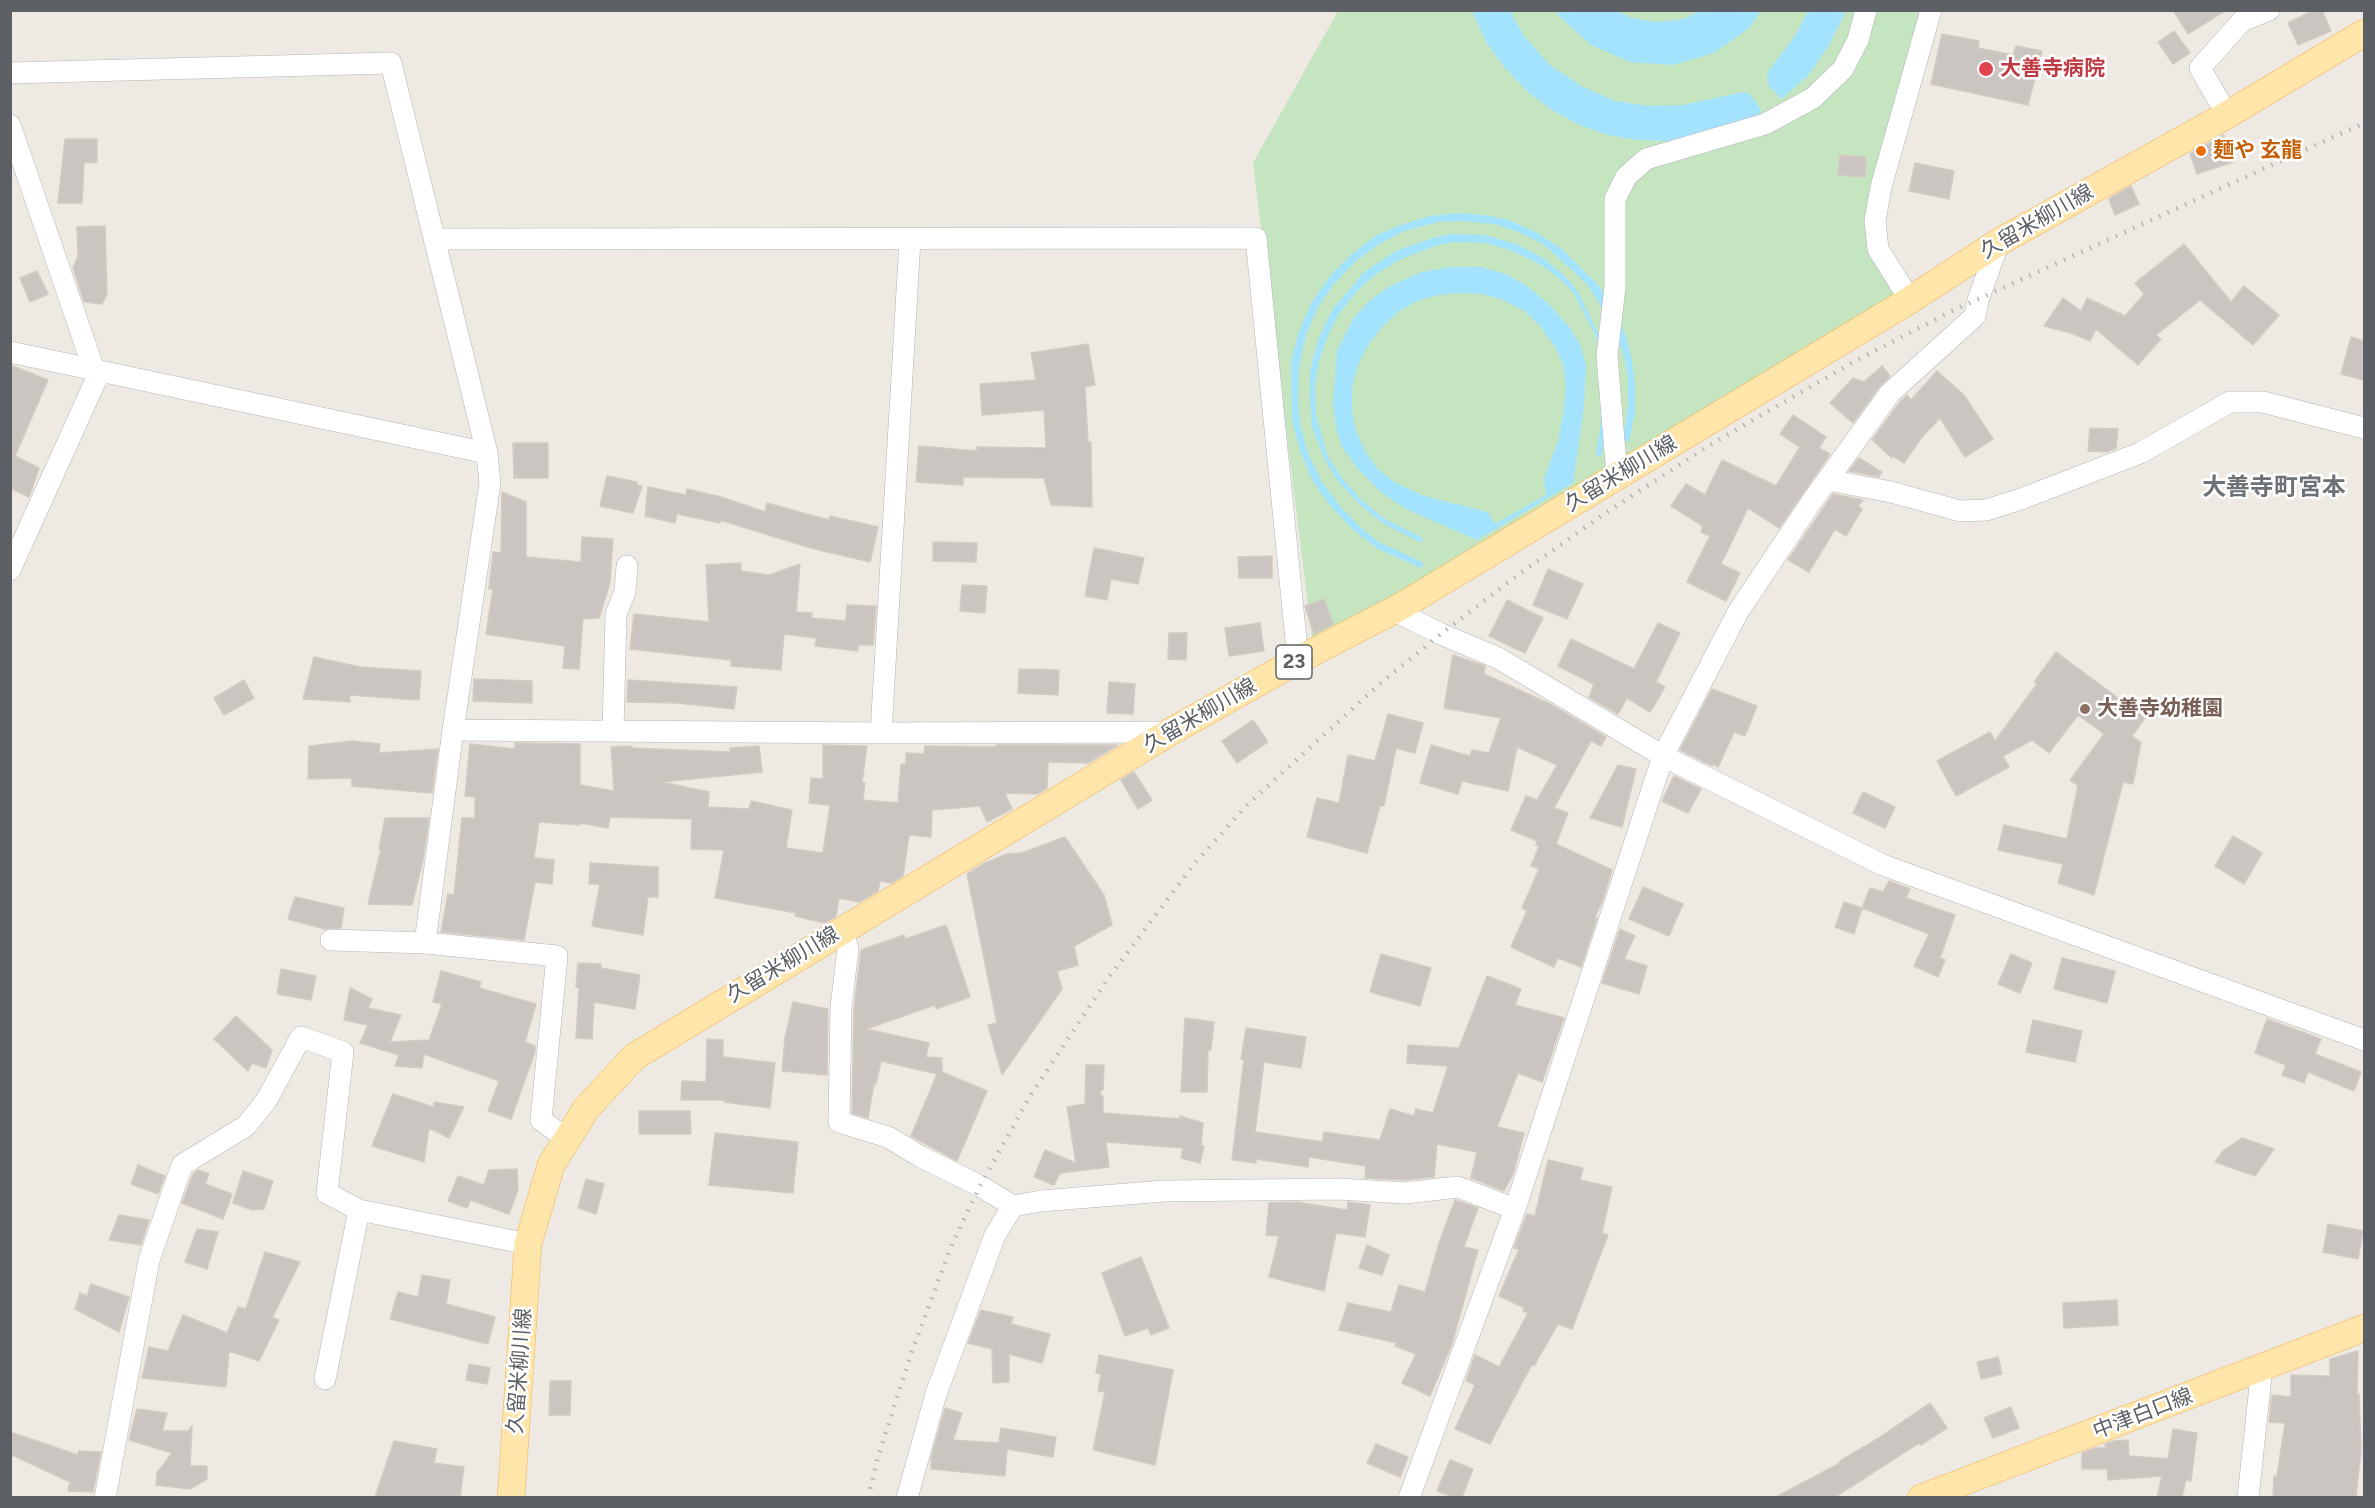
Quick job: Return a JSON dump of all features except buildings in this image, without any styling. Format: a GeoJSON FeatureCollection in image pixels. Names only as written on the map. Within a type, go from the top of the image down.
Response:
{"type":"FeatureCollection","features":[{"type":"Feature","properties":{"kind":"main road","name":"久留米柳川線"},"geometry":{"type":"LineString","coordinates":[[511,1497],[528,1244],[551,1165],[586,1109],[634,1057],[1170,732],[1298,660],[1400,607],[1910,300],[1999,242],[2227,115],[2364,33]]}},
{"type":"Feature","properties":{"kind":"main road","name":"中津白口線"},"geometry":{"type":"LineString","coordinates":[[1921,1497],[2364,1328]]}},
{"type":"Feature","properties":{"kind":"street"},"geometry":{"type":"LineString","coordinates":[[1617,476],[1607,356],[1615,287],[1615,198],[1626,177],[1646,159],[1765,124],[1813,98],[1843,69],[1858,40],[1866,10]]}},
{"type":"Feature","properties":{"kind":"street"},"geometry":{"type":"LineString","coordinates":[[1910,300],[1878,249],[1875,221],[1881,187],[1931,10]]}},
{"type":"Feature","properties":{"kind":"street"},"geometry":{"type":"LineString","coordinates":[[2227,115],[2200,68],[2242,21],[2269,10]]}},
{"type":"Feature","properties":{"kind":"street"},"geometry":{"type":"LineString","coordinates":[[10,73],[391,63],[487,453],[490,483],[453,730],[425,943]]}},
{"type":"Feature","properties":{"kind":"street"},"geometry":{"type":"LineString","coordinates":[[10,125],[97,370],[10,570]]}},
{"type":"Feature","properties":{"kind":"street"},"geometry":{"type":"LineString","coordinates":[[434,239],[1256,238],[1298,660]]}},
{"type":"Feature","properties":{"kind":"street"},"geometry":{"type":"LineString","coordinates":[[880,733],[910,240]]}},
{"type":"Feature","properties":{"kind":"street"},"geometry":{"type":"LineString","coordinates":[[1408,1497],[1515,1209],[1663,756],[1738,612],[1828,480],[1890,393],[1975,316],[1978,300],[1999,242]]}},
{"type":"Feature","properties":{"kind":"street"},"geometry":{"type":"LineString","coordinates":[[10,352],[487,453]]}},
{"type":"Feature","properties":{"kind":"street"},"geometry":{"type":"LineString","coordinates":[[1828,480],[1891,492],[1960,511],[1986,510],[2022,499],[2140,453],[2230,402],[2263,402],[2364,428]]}},
{"type":"Feature","properties":{"kind":"street"},"geometry":{"type":"LineString","coordinates":[[613,731],[616,614],[625,591],[627,566]]}},
{"type":"Feature","properties":{"kind":"street"},"geometry":{"type":"LineString","coordinates":[[1400,607],[1399,613],[1498,658],[1663,756],[1883,865],[2364,1040]]}},
{"type":"Feature","properties":{"kind":"street"},"geometry":{"type":"LineString","coordinates":[[453,730],[880,733],[1170,732]]}},
{"type":"Feature","properties":{"kind":"street"},"geometry":{"type":"LineString","coordinates":[[843,929],[848,949],[842,1007],[839,1122],[888,1137],[1013,1206],[1041,1201],[1164,1191],[1305,1190],[1405,1193],[1458,1187],[1515,1209]]}},
{"type":"Feature","properties":{"kind":"street"},"geometry":{"type":"LineString","coordinates":[[331,940],[425,943],[557,956],[541,1120],[567,1139]]}},
{"type":"Feature","properties":{"kind":"street"},"geometry":{"type":"LineString","coordinates":[[105,1497],[149,1260],[182,1165],[246,1126],[266,1101],[301,1037],[343,1052],[327,1193],[359,1210],[528,1244]]}},
{"type":"Feature","properties":{"kind":"street"},"geometry":{"type":"LineString","coordinates":[[907,1497],[936,1394],[995,1235],[1013,1206]]}},
{"type":"Feature","properties":{"kind":"street"},"geometry":{"type":"LineString","coordinates":[[325,1379],[359,1210]]}},
{"type":"Feature","properties":{"kind":"street"},"geometry":{"type":"LineString","coordinates":[[2248,1497],[2262,1367]]}},
{"type":"Feature","properties":{"kind":"green space"},"geometry":{"type":"Polygon","coordinates":[[[1338,11],[1927,11],[1872,250],[1887,270],[1894,296],[1313,645],[1253,163],[1338,11]]]}},
{"type":"Feature","properties":{"kind":"water"},"geometry":{"type":"Polygon","coordinates":[[[1472,11],[1510,11],[1524,36],[1549,64],[1581,86],[1615,101],[1649,106],[1683,105],[1743,92],[1750,94],[1761,110],[1758,115],[1731,127],[1670,141],[1637,140],[1608,135],[1579,125],[1552,110],[1528,92],[1505,68],[1486,42],[1472,11]]]}},
{"type":"Feature","properties":{"kind":"water"},"geometry":{"type":"Polygon","coordinates":[[[1556,11],[1618,11],[1631,18],[1658,22],[1684,19],[1700,11],[1761,11],[1749,28],[1714,53],[1673,65],[1630,62],[1591,45],[1556,11]]]}},
{"type":"Feature","properties":{"kind":"water"},"geometry":{"type":"Polygon","coordinates":[[[1808,11],[1846,11],[1828,47],[1808,76],[1781,99],[1768,84],[1767,73],[1794,37],[1808,11]]]}},
{"type":"Feature","properties":{"kind":"water"},"geometry":{"type":"Polygon","coordinates":[[[1459,213],[1509,220],[1536,232],[1562,249],[1600,287],[1625,333],[1632,360],[1635,412],[1629,442],[1623,440],[1628,406],[1628,376],[1623,352],[1611,321],[1586,283],[1543,244],[1521,233],[1494,224],[1461,221],[1438,222],[1404,231],[1379,244],[1356,261],[1334,284],[1318,307],[1306,335],[1299,366],[1300,424],[1308,454],[1322,482],[1339,505],[1379,542],[1424,563],[1421,568],[1378,549],[1352,529],[1329,504],[1312,480],[1300,450],[1292,419],[1291,362],[1298,334],[1311,303],[1331,275],[1354,252],[1377,235],[1398,226],[1430,216],[1459,213]]]}},
{"type":"Feature","properties":{"kind":"water"},"geometry":{"type":"Polygon","coordinates":[[[1451,234],[1485,235],[1516,244],[1543,258],[1564,275],[1577,290],[1603,343],[1607,420],[1601,457],[1596,455],[1602,415],[1603,362],[1595,334],[1573,292],[1541,265],[1510,250],[1485,243],[1456,242],[1438,245],[1416,253],[1376,274],[1359,289],[1339,314],[1328,335],[1319,361],[1315,384],[1316,415],[1327,455],[1342,478],[1360,499],[1385,519],[1423,538],[1422,543],[1384,524],[1359,504],[1337,480],[1323,456],[1312,426],[1310,372],[1318,340],[1332,310],[1364,272],[1396,251],[1451,234]]]}},
{"type":"Feature","properties":{"kind":"water"},"geometry":{"type":"Polygon","coordinates":[[[1450,267],[1482,267],[1506,274],[1527,286],[1549,304],[1570,328],[1580,344],[1586,365],[1584,407],[1573,483],[1477,540],[1406,509],[1381,492],[1358,469],[1342,447],[1336,427],[1333,403],[1337,351],[1353,319],[1369,301],[1390,286],[1422,272],[1450,267]],[[1482,294],[1438,295],[1417,301],[1398,312],[1381,328],[1365,350],[1357,368],[1352,389],[1352,409],[1355,428],[1365,451],[1377,468],[1394,482],[1424,496],[1488,512],[1495,524],[1546,495],[1544,479],[1558,441],[1566,386],[1563,364],[1555,347],[1541,327],[1526,312],[1503,300],[1482,294]]]}},
{"type":"Feature","properties":{"kind":"railway"},"geometry":{"type":"LineString","coordinates":[[868,1498],[878,1457],[911,1354],[952,1244],[980,1186],[1030,1096],[1107,980],[1194,864],[1247,805],[1382,682],[1441,634],[1518,575],[1607,512],[1713,443],[1859,359],[1950,312],[2364,123]]}},
{"type":"Feature","properties":{"kind":"place","name":"大善寺病院"},"geometry":{"type":"Point","coordinates":[1986,69]}},
{"type":"Feature","properties":{"kind":"place","name":"麺や 玄龍"},"geometry":{"type":"Point","coordinates":[2201,151]}},
{"type":"Feature","properties":{"kind":"place","name":"大善寺幼稚園"},"geometry":{"type":"Point","coordinates":[2085,709]}},
{"type":"Feature","properties":{"kind":"district","name":"大善寺町宮本"},"geometry":{"type":"Point","coordinates":[2274,488]}}]}
